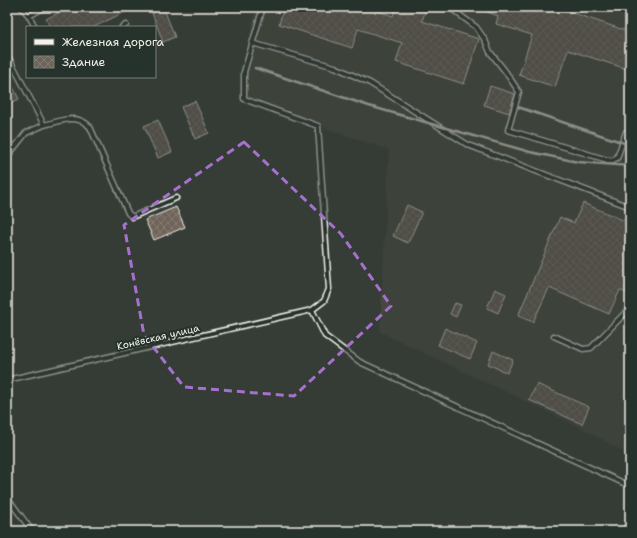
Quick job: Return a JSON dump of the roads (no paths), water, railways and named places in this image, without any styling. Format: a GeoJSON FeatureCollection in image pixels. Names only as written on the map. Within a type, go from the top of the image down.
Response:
{"type":"FeatureCollection","features":[{"type":"Feature","properties":{"kind":"lane"},"geometry":{"type":"LineString","coordinates":[[21,7],[29,16],[34,26]]}},
{"type":"Feature","properties":{"kind":"lane"},"geometry":{"type":"LineString","coordinates":[[29,16],[45,7]]}},
{"type":"Feature","properties":{"kind":"lane"},"geometry":{"type":"LineString","coordinates":[[263,7],[244,72],[244,99],[318,126],[330,289],[324,301],[312,310],[325,336],[360,362],[630,486]]}},
{"type":"Feature","properties":{"kind":"lane"},"geometry":{"type":"LineString","coordinates":[[449,7],[476,26],[485,40],[490,52],[506,71],[519,92],[508,130],[611,161],[617,158],[626,132],[630,133]]}},
{"type":"Feature","properties":{"kind":"lane"},"geometry":{"type":"LineString","coordinates":[[252,43],[335,67],[370,83],[468,145],[630,207]]}},
{"type":"Feature","properties":{"kind":"lane"},"geometry":{"type":"LineString","coordinates":[[7,54],[44,125]]}},
{"type":"Feature","properties":{"kind":"lane"},"geometry":{"type":"LineString","coordinates":[[7,157],[26,133],[44,125],[74,118],[84,121],[90,127],[128,213],[132,217],[176,198]]}},
{"type":"Feature","properties":{"kind":"lane"},"geometry":{"type":"LineString","coordinates":[[554,336],[583,349],[591,348],[630,308]]}},
{"type":"Feature","properties":{"kind":"lane","name":"Конёвская улица"},"geometry":{"type":"LineString","coordinates":[[7,380],[312,310]]}},
{"type":"Feature","properties":{"kind":"lane"},"geometry":{"type":"LineString","coordinates":[[7,501],[12,504],[32,531]]}},
{"type":"Feature","properties":{"kind":"lane"},"geometry":{"type":"LineString","coordinates":[[625,531],[630,518]]}},
{"type":"Feature","properties":{"kind":"railway"},"geometry":{"type":"LineString","coordinates":[[255,68],[369,106],[530,152],[578,162],[630,166]]}},
{"type":"Feature","properties":{"kind":"railway"},"geometry":{"type":"LineString","coordinates":[[518,107],[630,145]]}}]}
